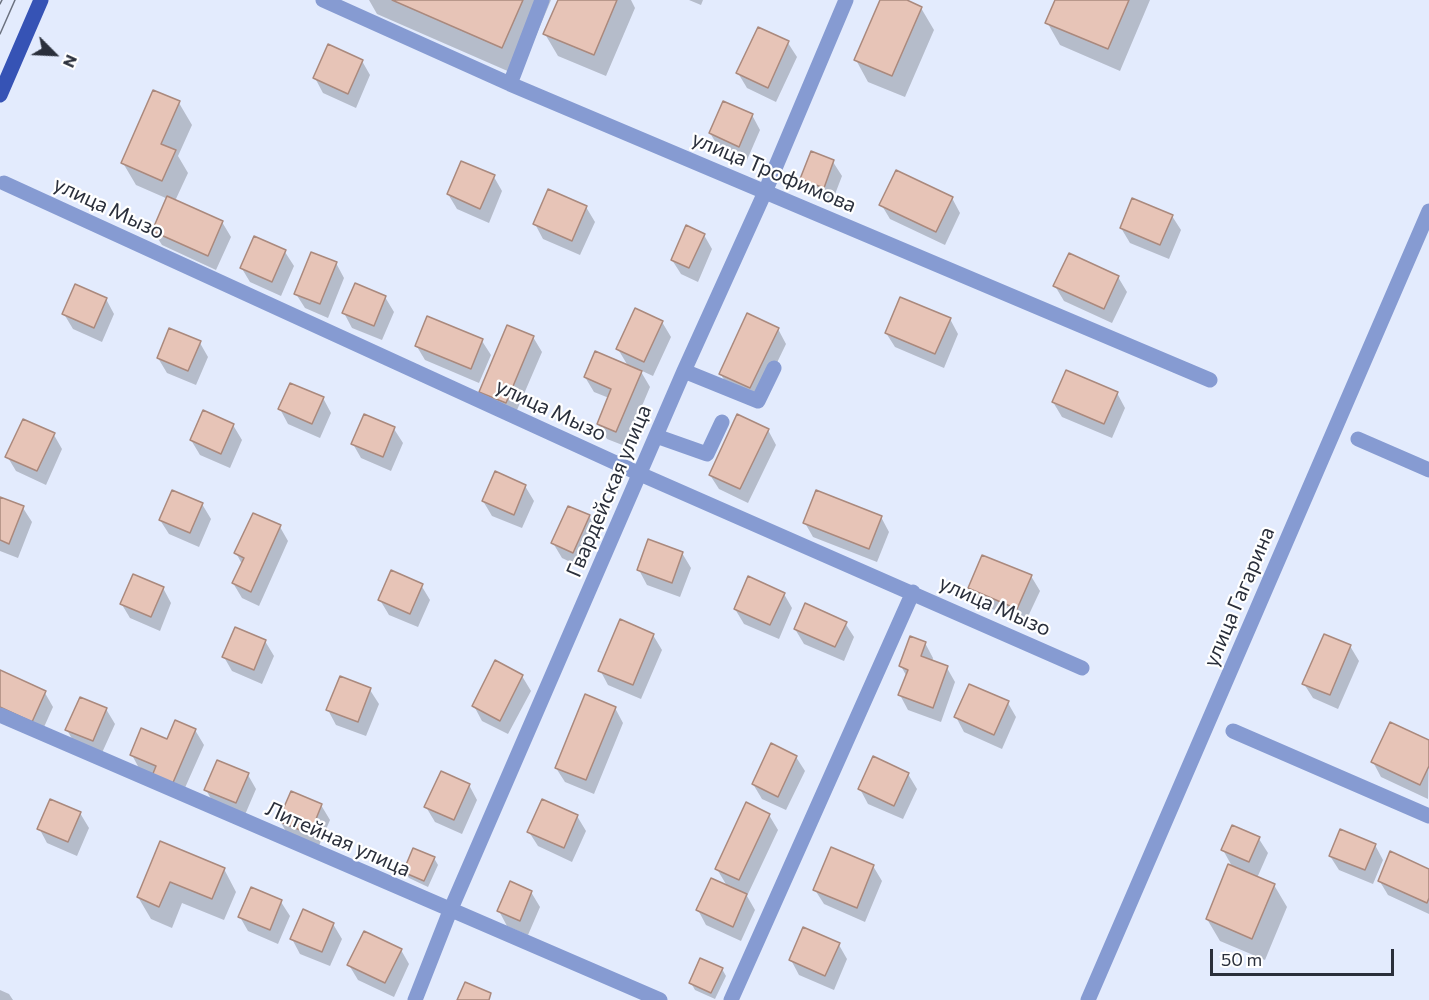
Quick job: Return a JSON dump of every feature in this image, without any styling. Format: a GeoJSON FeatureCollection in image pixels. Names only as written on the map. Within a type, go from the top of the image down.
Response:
{"type":"FeatureCollection","features":[{"type":"Feature","properties":{"kind":"main road"},"geometry":{"type":"LineString","coordinates":[[0,95],[41,0]]}},
{"type":"Feature","properties":{"kind":"street","name":"улица Трофимова"},"geometry":{"type":"LineString","coordinates":[[323,0],[510,84],[1210,380]]}},
{"type":"Feature","properties":{"kind":"street"},"geometry":{"type":"LineString","coordinates":[[510,84],[542,0]]}},
{"type":"Feature","properties":{"kind":"street","name":"Гвардейская улица"},"geometry":{"type":"LineString","coordinates":[[415,1000],[450,910],[684,371],[765,192],[846,0]]}},
{"type":"Feature","properties":{"kind":"street","name":"улица Мызо"},"geometry":{"type":"LineString","coordinates":[[4,183],[640,474],[1082,668]]}},
{"type":"Feature","properties":{"kind":"street","name":"улица Гагарина"},"geometry":{"type":"LineString","coordinates":[[1088,1000],[1429,211]]}},
{"type":"Feature","properties":{"kind":"street"},"geometry":{"type":"LineString","coordinates":[[684,371],[758,401],[774,368]]}},
{"type":"Feature","properties":{"kind":"street"},"geometry":{"type":"LineString","coordinates":[[656,436],[707,454],[722,422]]}},
{"type":"Feature","properties":{"kind":"street"},"geometry":{"type":"LineString","coordinates":[[1358,439],[1429,470]]}},
{"type":"Feature","properties":{"kind":"street"},"geometry":{"type":"LineString","coordinates":[[731,1000],[913,592]]}},
{"type":"Feature","properties":{"kind":"street","name":"Литейная улица"},"geometry":{"type":"LineString","coordinates":[[0,715],[660,1000]]}},
{"type":"Feature","properties":{"kind":"street"},"geometry":{"type":"LineString","coordinates":[[1233,731],[1429,816]]}},
{"type":"Feature","properties":{"kind":"building"},"geometry":{"type":"Polygon","coordinates":[[[392,0],[523,0],[502,48],[392,0]]]}},
{"type":"Feature","properties":{"kind":"building"},"geometry":{"type":"Polygon","coordinates":[[[558,0],[617,0],[594,55],[543,34],[558,0]]]}},
{"type":"Feature","properties":{"kind":"building"},"geometry":{"type":"Polygon","coordinates":[[[880,0],[907,0],[922,7],[892,76],[854,60],[880,0]]]}},
{"type":"Feature","properties":{"kind":"building"},"geometry":{"type":"Polygon","coordinates":[[[1055,0],[1129,0],[1108,49],[1045,23],[1055,0]]]}},
{"type":"Feature","properties":{"kind":"building"},"geometry":{"type":"Polygon","coordinates":[[[758,27],[789,41],[768,88],[736,73],[758,27]]]}},
{"type":"Feature","properties":{"kind":"building"},"geometry":{"type":"Polygon","coordinates":[[[328,44],[363,60],[348,94],[313,78],[328,44]]]}},
{"type":"Feature","properties":{"kind":"building"},"geometry":{"type":"Polygon","coordinates":[[[153,90],[180,101],[161,144],[176,150],[162,181],[121,163],[153,90]]]}},
{"type":"Feature","properties":{"kind":"building"},"geometry":{"type":"Polygon","coordinates":[[[723,101],[753,114],[739,147],[709,133],[723,101]]]}},
{"type":"Feature","properties":{"kind":"building"},"geometry":{"type":"Polygon","coordinates":[[[811,151],[834,160],[824,188],[800,179],[811,151]]]}},
{"type":"Feature","properties":{"kind":"building"},"geometry":{"type":"Polygon","coordinates":[[[461,161],[495,175],[480,209],[447,194],[461,161]]]}},
{"type":"Feature","properties":{"kind":"building"},"geometry":{"type":"Polygon","coordinates":[[[896,170],[953,197],[936,232],[879,205],[896,170]]]}},
{"type":"Feature","properties":{"kind":"building"},"geometry":{"type":"Polygon","coordinates":[[[548,189],[587,206],[572,241],[533,224],[548,189]]]}},
{"type":"Feature","properties":{"kind":"building"},"geometry":{"type":"Polygon","coordinates":[[[167,196],[223,221],[208,256],[152,231],[167,196]]]}},
{"type":"Feature","properties":{"kind":"building"},"geometry":{"type":"Polygon","coordinates":[[[1132,198],[1173,215],[1160,245],[1120,228],[1132,198]]]}},
{"type":"Feature","properties":{"kind":"building"},"geometry":{"type":"Polygon","coordinates":[[[686,225],[705,234],[689,268],[671,260],[686,225]]]}},
{"type":"Feature","properties":{"kind":"building"},"geometry":{"type":"Polygon","coordinates":[[[254,236],[286,250],[272,282],[240,268],[254,236]]]}},
{"type":"Feature","properties":{"kind":"building"},"geometry":{"type":"Polygon","coordinates":[[[311,252],[337,262],[320,304],[294,294],[311,252]]]}},
{"type":"Feature","properties":{"kind":"building"},"geometry":{"type":"Polygon","coordinates":[[[1069,253],[1119,276],[1104,309],[1053,286],[1069,253]]]}},
{"type":"Feature","properties":{"kind":"building"},"geometry":{"type":"Polygon","coordinates":[[[355,283],[386,296],[374,326],[342,313],[355,283]]]}},
{"type":"Feature","properties":{"kind":"building"},"geometry":{"type":"Polygon","coordinates":[[[75,284],[107,298],[94,328],[62,314],[75,284]]]}},
{"type":"Feature","properties":{"kind":"building"},"geometry":{"type":"Polygon","coordinates":[[[900,297],[951,318],[935,354],[885,333],[900,297]]]}},
{"type":"Feature","properties":{"kind":"building"},"geometry":{"type":"Polygon","coordinates":[[[635,308],[663,321],[644,362],[616,349],[635,308]]]}},
{"type":"Feature","properties":{"kind":"building"},"geometry":{"type":"Polygon","coordinates":[[[747,313],[779,328],[750,388],[719,374],[747,313]]]}},
{"type":"Feature","properties":{"kind":"building"},"geometry":{"type":"Polygon","coordinates":[[[427,316],[483,339],[471,369],[415,346],[427,316]]]}},
{"type":"Feature","properties":{"kind":"building"},"geometry":{"type":"Polygon","coordinates":[[[507,325],[534,336],[506,403],[479,392],[507,325]]]}},
{"type":"Feature","properties":{"kind":"building"},"geometry":{"type":"Polygon","coordinates":[[[169,328],[201,341],[188,371],[157,358],[169,328]]]}},
{"type":"Feature","properties":{"kind":"building"},"geometry":{"type":"Polygon","coordinates":[[[595,351],[642,371],[616,432],[597,424],[611,389],[584,377],[595,351]]]}},
{"type":"Feature","properties":{"kind":"building"},"geometry":{"type":"Polygon","coordinates":[[[1066,370],[1118,392],[1104,424],[1052,402],[1066,370]]]}},
{"type":"Feature","properties":{"kind":"building"},"geometry":{"type":"Polygon","coordinates":[[[290,383],[324,397],[312,424],[278,409],[290,383]]]}},
{"type":"Feature","properties":{"kind":"building"},"geometry":{"type":"Polygon","coordinates":[[[203,410],[234,424],[221,454],[190,440],[203,410]]]}},
{"type":"Feature","properties":{"kind":"building"},"geometry":{"type":"Polygon","coordinates":[[[364,414],[395,427],[383,457],[351,444],[364,414]]]}},
{"type":"Feature","properties":{"kind":"building"},"geometry":{"type":"Polygon","coordinates":[[[737,414],[769,429],[740,489],[709,475],[737,414]]]}},
{"type":"Feature","properties":{"kind":"building"},"geometry":{"type":"Polygon","coordinates":[[[23,419],[55,433],[37,471],[5,457],[23,419]]]}},
{"type":"Feature","properties":{"kind":"building"},"geometry":{"type":"Polygon","coordinates":[[[495,471],[526,485],[514,515],[482,501],[495,471]]]}},
{"type":"Feature","properties":{"kind":"building"},"geometry":{"type":"Polygon","coordinates":[[[172,490],[203,503],[190,533],[159,520],[172,490]]]}},
{"type":"Feature","properties":{"kind":"building"},"geometry":{"type":"Polygon","coordinates":[[[816,490],[882,516],[869,549],[803,523],[816,490]]]}},
{"type":"Feature","properties":{"kind":"building"},"geometry":{"type":"Polygon","coordinates":[[[0,497],[24,506],[9,544],[0,540],[0,497]]]}},
{"type":"Feature","properties":{"kind":"building"},"geometry":{"type":"Polygon","coordinates":[[[568,506],[590,515],[573,553],[551,543],[568,506]]]}},
{"type":"Feature","properties":{"kind":"building"},"geometry":{"type":"Polygon","coordinates":[[[253,513],[281,525],[251,592],[232,583],[244,558],[234,553],[253,513]]]}},
{"type":"Feature","properties":{"kind":"building"},"geometry":{"type":"Polygon","coordinates":[[[648,539],[683,552],[672,583],[637,570],[648,539]]]}},
{"type":"Feature","properties":{"kind":"building"},"geometry":{"type":"Polygon","coordinates":[[[982,555],[1032,575],[1017,609],[968,588],[982,555]]]}},
{"type":"Feature","properties":{"kind":"building"},"geometry":{"type":"Polygon","coordinates":[[[391,570],[423,584],[410,614],[378,600],[391,570]]]}},
{"type":"Feature","properties":{"kind":"building"},"geometry":{"type":"Polygon","coordinates":[[[133,574],[164,587],[151,617],[120,604],[133,574]]]}},
{"type":"Feature","properties":{"kind":"building"},"geometry":{"type":"Polygon","coordinates":[[[748,576],[785,593],[770,625],[734,609],[748,576]]]}},
{"type":"Feature","properties":{"kind":"building"},"geometry":{"type":"Polygon","coordinates":[[[805,603],[847,622],[835,647],[794,629],[805,603]]]}},
{"type":"Feature","properties":{"kind":"building"},"geometry":{"type":"Polygon","coordinates":[[[620,619],[654,634],[633,685],[598,671],[620,619]]]}},
{"type":"Feature","properties":{"kind":"building"},"geometry":{"type":"Polygon","coordinates":[[[235,627],[266,640],[254,670],[222,657],[235,627]]]}},
{"type":"Feature","properties":{"kind":"building"},"geometry":{"type":"Polygon","coordinates":[[[1324,634],[1351,645],[1330,695],[1302,684],[1324,634]]]}},
{"type":"Feature","properties":{"kind":"building"},"geometry":{"type":"Polygon","coordinates":[[[910,636],[926,642],[921,656],[948,666],[933,708],[898,695],[908,670],[899,666],[910,636]]]}},
{"type":"Feature","properties":{"kind":"building"},"geometry":{"type":"Polygon","coordinates":[[[495,660],[523,675],[500,721],[472,706],[495,660]]]}},
{"type":"Feature","properties":{"kind":"building"},"geometry":{"type":"Polygon","coordinates":[[[0,670],[46,691],[32,722],[0,707],[0,670]]]}},
{"type":"Feature","properties":{"kind":"building"},"geometry":{"type":"Polygon","coordinates":[[[340,676],[371,688],[358,722],[326,710],[340,676]]]}},
{"type":"Feature","properties":{"kind":"building"},"geometry":{"type":"Polygon","coordinates":[[[969,684],[1009,701],[994,735],[954,717],[969,684]]]}},
{"type":"Feature","properties":{"kind":"building"},"geometry":{"type":"Polygon","coordinates":[[[585,694],[616,707],[586,780],[555,768],[585,694]]]}},
{"type":"Feature","properties":{"kind":"building"},"geometry":{"type":"Polygon","coordinates":[[[80,697],[107,708],[93,741],[65,730],[80,697]]]}},
{"type":"Feature","properties":{"kind":"building"},"geometry":{"type":"Polygon","coordinates":[[[175,720],[196,729],[172,785],[152,776],[156,766],[130,755],[141,728],[167,739],[175,720]]]}},
{"type":"Feature","properties":{"kind":"building"},"geometry":{"type":"Polygon","coordinates":[[[1390,722],[1429,740],[1429,766],[1420,785],[1371,762],[1390,722]]]}},
{"type":"Feature","properties":{"kind":"building"},"geometry":{"type":"Polygon","coordinates":[[[771,743],[797,756],[778,797],[752,784],[771,743]]]}},
{"type":"Feature","properties":{"kind":"building"},"geometry":{"type":"Polygon","coordinates":[[[873,756],[909,773],[894,806],[858,789],[873,756]]]}},
{"type":"Feature","properties":{"kind":"building"},"geometry":{"type":"Polygon","coordinates":[[[217,760],[249,773],[236,803],[204,790],[217,760]]]}},
{"type":"Feature","properties":{"kind":"building"},"geometry":{"type":"Polygon","coordinates":[[[441,771],[470,784],[454,820],[424,807],[441,771]]]}},
{"type":"Feature","properties":{"kind":"building"},"geometry":{"type":"Polygon","coordinates":[[[291,791],[322,804],[310,834],[278,821],[291,791]]]}},
{"type":"Feature","properties":{"kind":"building"},"geometry":{"type":"Polygon","coordinates":[[[50,799],[81,812],[68,842],[37,829],[50,799]]]}},
{"type":"Feature","properties":{"kind":"building"},"geometry":{"type":"Polygon","coordinates":[[[542,799],[578,815],[564,848],[527,832],[542,799]]]}},
{"type":"Feature","properties":{"kind":"building"},"geometry":{"type":"Polygon","coordinates":[[[746,802],[770,814],[739,880],[715,869],[746,802]]]}},
{"type":"Feature","properties":{"kind":"building"},"geometry":{"type":"Polygon","coordinates":[[[1232,825],[1260,837],[1249,862],[1221,850],[1232,825]]]}},
{"type":"Feature","properties":{"kind":"building"},"geometry":{"type":"Polygon","coordinates":[[[1340,829],[1376,844],[1365,870],[1329,856],[1340,829]]]}},
{"type":"Feature","properties":{"kind":"building"},"geometry":{"type":"Polygon","coordinates":[[[160,841],[225,868],[212,899],[170,882],[159,907],[137,897],[160,841]]]}},
{"type":"Feature","properties":{"kind":"building"},"geometry":{"type":"Polygon","coordinates":[[[831,847],[874,865],[857,908],[813,890],[831,847]]]}},
{"type":"Feature","properties":{"kind":"building"},"geometry":{"type":"Polygon","coordinates":[[[413,848],[435,857],[424,881],[403,872],[413,848]]]}},
{"type":"Feature","properties":{"kind":"building"},"geometry":{"type":"Polygon","coordinates":[[[1390,851],[1429,869],[1427,903],[1378,881],[1390,851]]]}},
{"type":"Feature","properties":{"kind":"building"},"geometry":{"type":"Polygon","coordinates":[[[1228,864],[1275,884],[1252,939],[1206,919],[1228,864]]]}},
{"type":"Feature","properties":{"kind":"building"},"geometry":{"type":"Polygon","coordinates":[[[711,878],[747,894],[733,927],[696,910],[711,878]]]}},
{"type":"Feature","properties":{"kind":"building"},"geometry":{"type":"Polygon","coordinates":[[[510,881],[532,891],[520,921],[497,911],[510,881]]]}},
{"type":"Feature","properties":{"kind":"building"},"geometry":{"type":"Polygon","coordinates":[[[251,887],[282,900],[270,930],[238,917],[251,887]]]}},
{"type":"Feature","properties":{"kind":"building"},"geometry":{"type":"Polygon","coordinates":[[[303,909],[334,923],[322,952],[290,939],[303,909]]]}},
{"type":"Feature","properties":{"kind":"building"},"geometry":{"type":"Polygon","coordinates":[[[803,927],[840,943],[825,976],[789,960],[803,927]]]}},
{"type":"Feature","properties":{"kind":"building"},"geometry":{"type":"Polygon","coordinates":[[[364,931],[402,949],[385,983],[347,965],[364,931]]]}},
{"type":"Feature","properties":{"kind":"building"},"geometry":{"type":"Polygon","coordinates":[[[700,958],[723,968],[711,993],[689,983],[700,958]]]}},
{"type":"Feature","properties":{"kind":"building"},"geometry":{"type":"Polygon","coordinates":[[[465,982],[491,993],[489,1000],[457,1000],[465,982]]]}},
{"type":"Feature","properties":{"kind":"tram line"},"geometry":{"type":"LineString","coordinates":[[0,4],[2,0]]}},
{"type":"Feature","properties":{"kind":"tram line"},"geometry":{"type":"LineString","coordinates":[[0,34],[15,0]]}}]}
